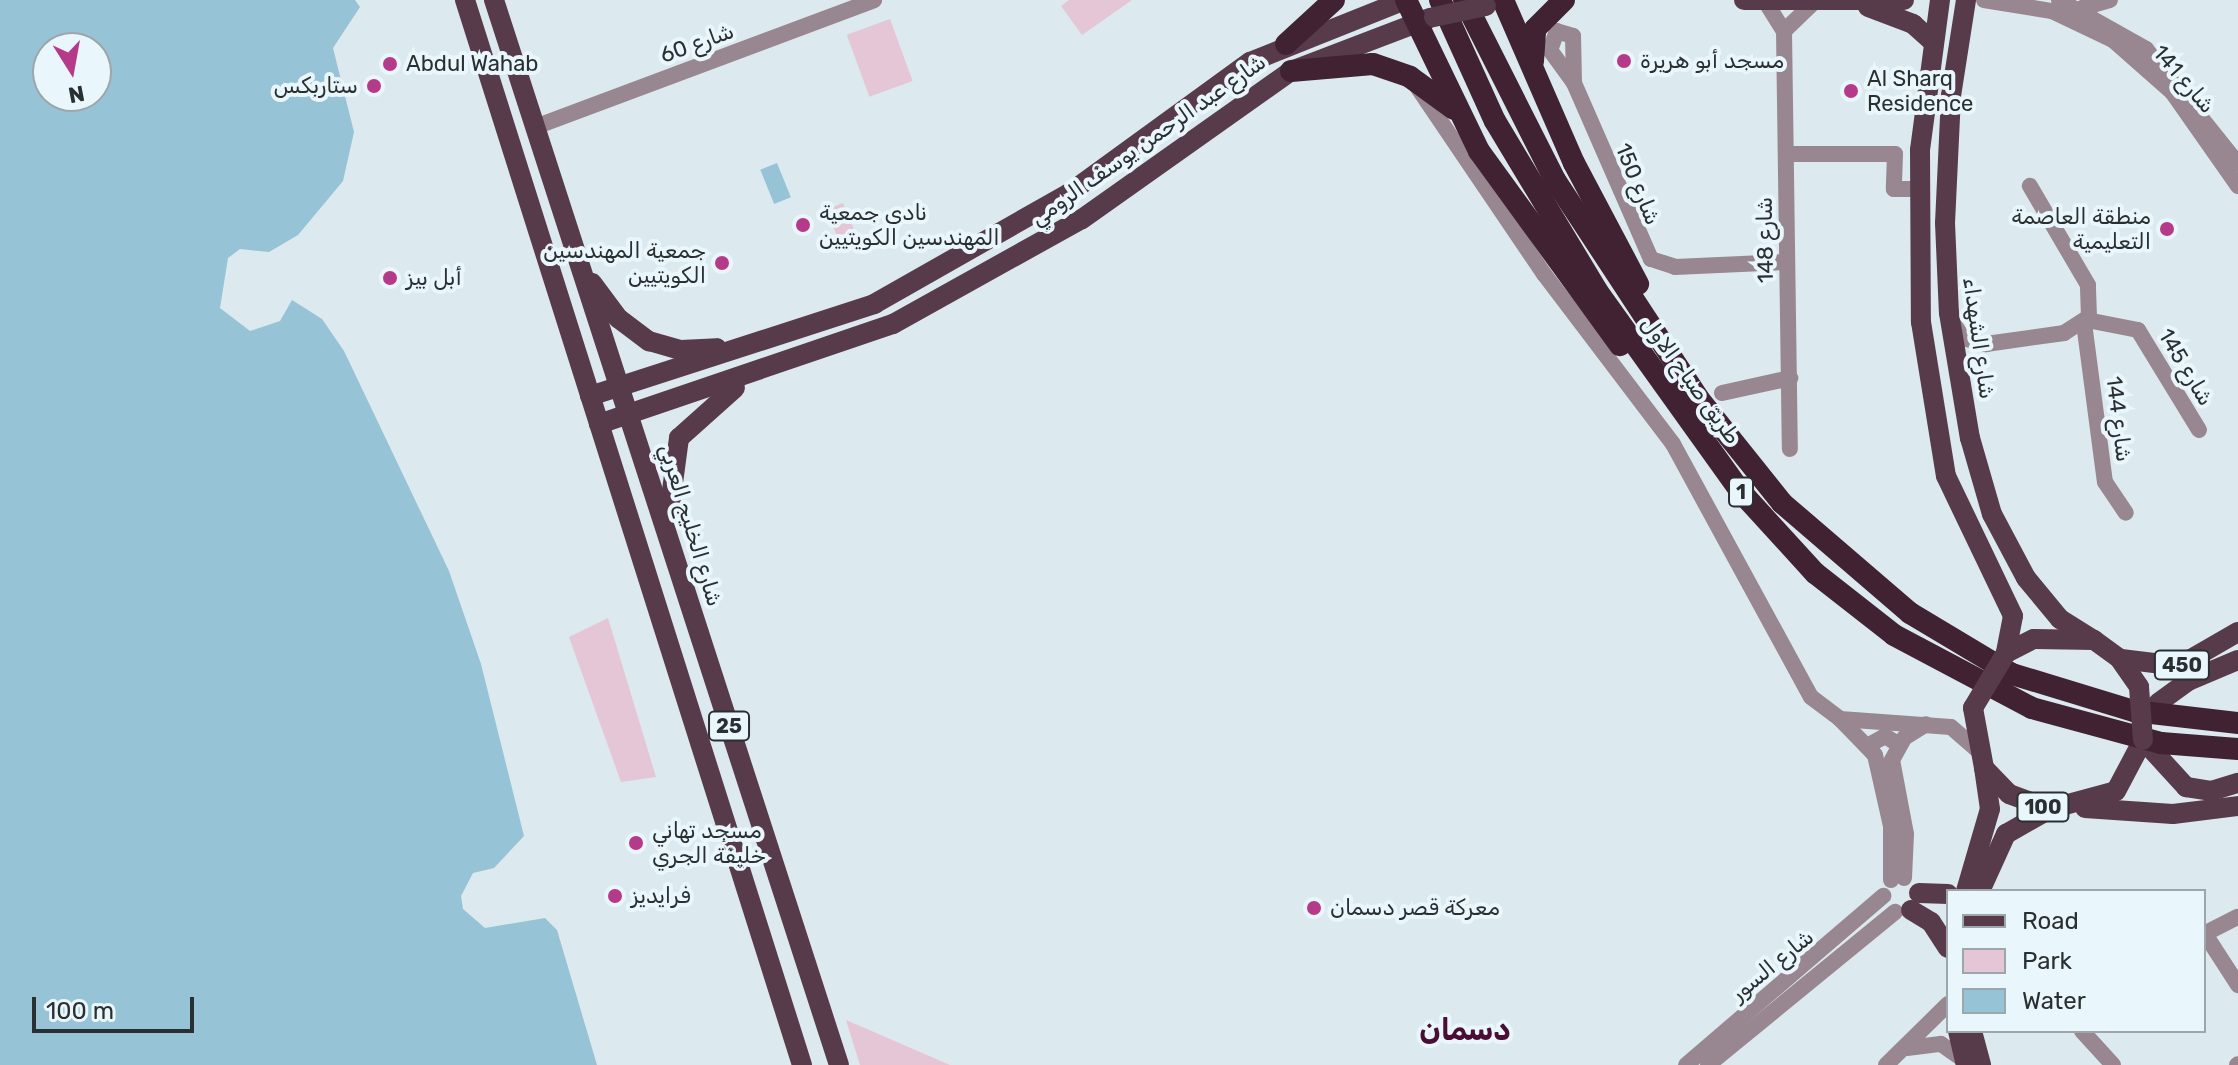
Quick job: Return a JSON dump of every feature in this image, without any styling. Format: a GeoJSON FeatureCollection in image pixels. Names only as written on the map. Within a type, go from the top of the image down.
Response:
{"type":"FeatureCollection","features":[{"type":"Feature","properties":{"kind":"highway"},"geometry":{"type":"LineString","coordinates":[[1286,44],[1334,0]]}},
{"type":"Feature","properties":{"kind":"highway"},"geometry":{"type":"LineString","coordinates":[[1406,0],[1430,13],[1457,112],[1457,144]]}},
{"type":"Feature","properties":{"kind":"highway","name":"طريق صباح الاول"},"geometry":{"type":"LineString","coordinates":[[1464,0],[1555,180],[1698,398],[1782,503],[1872,583],[1971,652],[2098,702],[2238,723]]}},
{"type":"Feature","properties":{"kind":"highway"},"geometry":{"type":"LineString","coordinates":[[1533,70],[1535,29],[1564,0]]}},
{"type":"Feature","properties":{"kind":"highway"},"geometry":{"type":"LineString","coordinates":[[1503,2],[1533,70],[1698,398]]}},
{"type":"Feature","properties":{"kind":"highway","name":"طريق صباح الاول"},"geometry":{"type":"LineString","coordinates":[[1430,13],[1653,375],[1783,541],[1894,635],[1970,681],[2060,718],[2161,743],[2238,749]]}},
{"type":"Feature","properties":{"kind":"highway"},"geometry":{"type":"LineString","coordinates":[[1291,71],[1351,62],[1410,77],[1457,112],[1585,307],[1653,375]]}},
{"type":"Feature","properties":{"kind":"main road"},"geometry":{"type":"LineString","coordinates":[[466,0],[494,72],[507,74],[514,60]]}},
{"type":"Feature","properties":{"kind":"main road","name":"25"},"geometry":{"type":"LineString","coordinates":[[466,0],[802,1065]]}},
{"type":"Feature","properties":{"kind":"main road","name":"شارع الخليج العربي"},"geometry":{"type":"LineString","coordinates":[[494,0],[579,264],[632,413],[675,560],[839,1065]]}},
{"type":"Feature","properties":{"kind":"main road","name":"شارع عبد الرحمن يوسف الرومي"},"geometry":{"type":"LineString","coordinates":[[590,396],[874,304],[1068,194],[1177,110],[1286,44],[1406,0]]}},
{"type":"Feature","properties":{"kind":"main road"},"geometry":{"type":"LineString","coordinates":[[1744,0],[1813,3],[1904,0]]}},
{"type":"Feature","properties":{"kind":"main road"},"geometry":{"type":"LineString","coordinates":[[1940,0],[1919,189],[1921,322],[1936,429],[1955,502],[2009,602],[2006,653],[2034,639],[2094,640],[2119,658],[2139,687],[2149,721],[2186,787],[2238,783]]}},
{"type":"Feature","properties":{"kind":"main road","name":"شارع الشهداء"},"geometry":{"type":"LineString","coordinates":[[1966,0],[1947,164],[1949,313],[1977,470],[1998,527],[2039,597],[2094,640]]}},
{"type":"Feature","properties":{"kind":"main road","name":"شارع عبد الرحمن يوسف الرومي"},"geometry":{"type":"LineString","coordinates":[[599,424],[893,324],[1013,261],[1291,71],[1430,13],[1503,2]]}},
{"type":"Feature","properties":{"kind":"main road"},"geometry":{"type":"LineString","coordinates":[[1853,2],[1913,24],[1933,42]]}},
{"type":"Feature","properties":{"kind":"main road"},"geometry":{"type":"LineString","coordinates":[[579,264],[618,318],[660,346],[757,344]]}},
{"type":"Feature","properties":{"kind":"main road"},"geometry":{"type":"LineString","coordinates":[[675,560],[668,490],[679,438],[713,402],[779,365],[769,353],[779,337]]}},
{"type":"Feature","properties":{"kind":"main road","name":"450"},"geometry":{"type":"LineString","coordinates":[[2119,658],[2179,666],[2238,632]]}},
{"type":"Feature","properties":{"kind":"main road","name":"100"},"geometry":{"type":"LineString","coordinates":[[1968,889],[1990,809],[1973,708],[2006,653]]}},
{"type":"Feature","properties":{"kind":"main road","name":"450"},"geometry":{"type":"LineString","coordinates":[[2149,721],[2188,681],[2238,660]]}},
{"type":"Feature","properties":{"kind":"main road","name":"100"},"geometry":{"type":"LineString","coordinates":[[1980,758],[2009,794],[2050,809],[2073,808],[2116,791],[2149,721]]}},
{"type":"Feature","properties":{"kind":"main road"},"geometry":{"type":"LineString","coordinates":[[2073,808],[2173,814],[2238,806]]}},
{"type":"Feature","properties":{"kind":"main road","name":"100"},"geometry":{"type":"LineString","coordinates":[[1968,889],[2006,834],[2050,809]]}},
{"type":"Feature","properties":{"kind":"main road"},"geometry":{"type":"LineString","coordinates":[[1908,905],[1946,895]]}},
{"type":"Feature","properties":{"kind":"main road"},"geometry":{"type":"LineString","coordinates":[[1908,905],[1931,922],[1946,945]]}},
{"type":"Feature","properties":{"kind":"main road"},"geometry":{"type":"LineString","coordinates":[[1959,1033],[1970,1064]]}},
{"type":"Feature","properties":{"kind":"main road"},"geometry":{"type":"LineString","coordinates":[[1970,1064],[1972,1033]]}},
{"type":"Feature","properties":{"kind":"street","name":"شارع 60"},"geometry":{"type":"LineString","coordinates":[[535,127],[850,4],[874,0]]}},
{"type":"Feature","properties":{"kind":"street","name":"شارع 141"},"geometry":{"type":"LineString","coordinates":[[1984,0],[2052,11],[2113,40],[2172,92],[2238,186]]}},
{"type":"Feature","properties":{"kind":"street","name":"شارع 141"},"geometry":{"type":"LineString","coordinates":[[2059,0],[2119,28],[2174,77],[2238,164]]}},
{"type":"Feature","properties":{"kind":"street"},"geometry":{"type":"LineString","coordinates":[[2079,8],[2111,0],[2119,28]]}},
{"type":"Feature","properties":{"kind":"street"},"geometry":{"type":"LineString","coordinates":[[1765,1],[1784,31],[1813,3]]}},
{"type":"Feature","properties":{"kind":"street","name":"شارع 148"},"geometry":{"type":"LineString","coordinates":[[1784,31],[1790,449]]}},
{"type":"Feature","properties":{"kind":"street"},"geometry":{"type":"LineString","coordinates":[[1410,77],[1544,274],[1673,444],[1811,697],[1869,745],[1891,826],[1898,879],[1908,905]]}},
{"type":"Feature","properties":{"kind":"street","name":"شارع 150"},"geometry":{"type":"LineString","coordinates":[[1574,83],[1651,259],[1675,267],[1787,262]]}},
{"type":"Feature","properties":{"kind":"street"},"geometry":{"type":"LineString","coordinates":[[1786,154],[1895,154],[1894,189],[1919,189]]}},
{"type":"Feature","properties":{"kind":"street","name":"شارع 144"},"geometry":{"type":"LineString","coordinates":[[2030,186],[2088,285],[2086,321],[2105,482],[2126,513]]}},
{"type":"Feature","properties":{"kind":"street"},"geometry":{"type":"LineString","coordinates":[[1949,313],[1963,338],[1986,344],[2064,333],[2086,321]]}},
{"type":"Feature","properties":{"kind":"street","name":"شارع 145"},"geometry":{"type":"LineString","coordinates":[[2086,321],[2138,330],[2199,430]]}},
{"type":"Feature","properties":{"kind":"street"},"geometry":{"type":"LineString","coordinates":[[1960,373],[1966,358],[1986,344]]}},
{"type":"Feature","properties":{"kind":"street"},"geometry":{"type":"LineString","coordinates":[[1722,393],[1790,378]]}},
{"type":"Feature","properties":{"kind":"street"},"geometry":{"type":"LineString","coordinates":[[1840,719],[1928,723],[1960,732],[1980,758]]}},
{"type":"Feature","properties":{"kind":"street"},"geometry":{"type":"LineString","coordinates":[[1908,905],[1883,896],[1898,879],[1906,834],[1892,769],[1898,744],[1928,723]]}},
{"type":"Feature","properties":{"kind":"street"},"geometry":{"type":"LineString","coordinates":[[1869,745],[1885,736],[1898,744]]}},
{"type":"Feature","properties":{"kind":"street","name":"شارع السور"},"geometry":{"type":"LineString","coordinates":[[1686,1065],[1883,896]]}},
{"type":"Feature","properties":{"kind":"street","name":"شارع السور"},"geometry":{"type":"LineString","coordinates":[[1708,1065],[1908,905]]}},
{"type":"Feature","properties":{"kind":"street"},"geometry":{"type":"LineString","coordinates":[[2206,933],[2238,917]]}},
{"type":"Feature","properties":{"kind":"street"},"geometry":{"type":"LineString","coordinates":[[2206,937],[2238,985]]}},
{"type":"Feature","properties":{"kind":"street"},"geometry":{"type":"LineString","coordinates":[[1886,1065],[1946,1006]]}},
{"type":"Feature","properties":{"kind":"street"},"geometry":{"type":"LineString","coordinates":[[2084,1033],[2113,1065]]}},
{"type":"Feature","properties":{"kind":"street"},"geometry":{"type":"LineString","coordinates":[[1905,1049],[1941,1044],[1970,1064]]}},
{"type":"Feature","properties":{"kind":"green space"},"geometry":{"type":"Polygon","coordinates":[[[1069,0],[1132,0],[1082,35],[1061,6],[1069,0]]]}},
{"type":"Feature","properties":{"kind":"green space"},"geometry":{"type":"Polygon","coordinates":[[[890,19],[913,81],[869,97],[847,35],[890,19]]]}},
{"type":"Feature","properties":{"kind":"green space"},"geometry":{"type":"Polygon","coordinates":[[[843,203],[858,240],[841,247],[826,210],[843,203]]]}},
{"type":"Feature","properties":{"kind":"green space"},"geometry":{"type":"Polygon","coordinates":[[[608,618],[656,777],[621,782],[569,637],[608,618]]]}},
{"type":"Feature","properties":{"kind":"green space"},"geometry":{"type":"Polygon","coordinates":[[[846,1020],[950,1065],[860,1065],[846,1020]]]}},
{"type":"Feature","properties":{"kind":"water"},"geometry":{"type":"Polygon","coordinates":[[[0,0],[355,0],[360,7],[333,48],[354,132],[343,181],[298,235],[269,252],[240,249],[228,258],[220,308],[250,331],[280,321],[292,300],[322,319],[344,351],[449,571],[481,664],[524,836],[494,868],[473,873],[461,896],[463,909],[485,928],[545,918],[557,930],[597,1065],[0,1065],[0,0]]]}},
{"type":"Feature","properties":{"kind":"water"},"geometry":{"type":"Polygon","coordinates":[[[777,163],[791,197],[774,204],[760,170],[777,163]]]}},
{"type":"Feature","properties":{"kind":"place","name":"مسجد أبو هريرة"},"geometry":{"type":"Point","coordinates":[1624,61]}},
{"type":"Feature","properties":{"kind":"place","name":"Abdul Wahab"},"geometry":{"type":"Point","coordinates":[390,64]}},
{"type":"Feature","properties":{"kind":"place","name":"ستاربكس"},"geometry":{"type":"Point","coordinates":[374,86]}},
{"type":"Feature","properties":{"kind":"place","name":"Al Sharq Residence"},"geometry":{"type":"Point","coordinates":[1851,91]}},
{"type":"Feature","properties":{"kind":"place","name":"نادي جمعية المهندسين الكويتيين"},"geometry":{"type":"Point","coordinates":[803,225]}},
{"type":"Feature","properties":{"kind":"place","name":"منطقة العاصمة التعليمية"},"geometry":{"type":"Point","coordinates":[2167,229]}},
{"type":"Feature","properties":{"kind":"place","name":"جمعية المهندسين الكويتيين"},"geometry":{"type":"Point","coordinates":[722,263]}},
{"type":"Feature","properties":{"kind":"place","name":"أبل بيز"},"geometry":{"type":"Point","coordinates":[390,278]}},
{"type":"Feature","properties":{"kind":"place","name":"مسجد تهاني خليفة الجري"},"geometry":{"type":"Point","coordinates":[636,843]}},
{"type":"Feature","properties":{"kind":"place","name":"فرايديز"},"geometry":{"type":"Point","coordinates":[615,896]}},
{"type":"Feature","properties":{"kind":"place","name":"معركة قصر دسمان"},"geometry":{"type":"Point","coordinates":[1314,908]}},
{"type":"Feature","properties":{"kind":"district","name":"دسمان"},"geometry":{"type":"Point","coordinates":[1465,1030]}}]}
